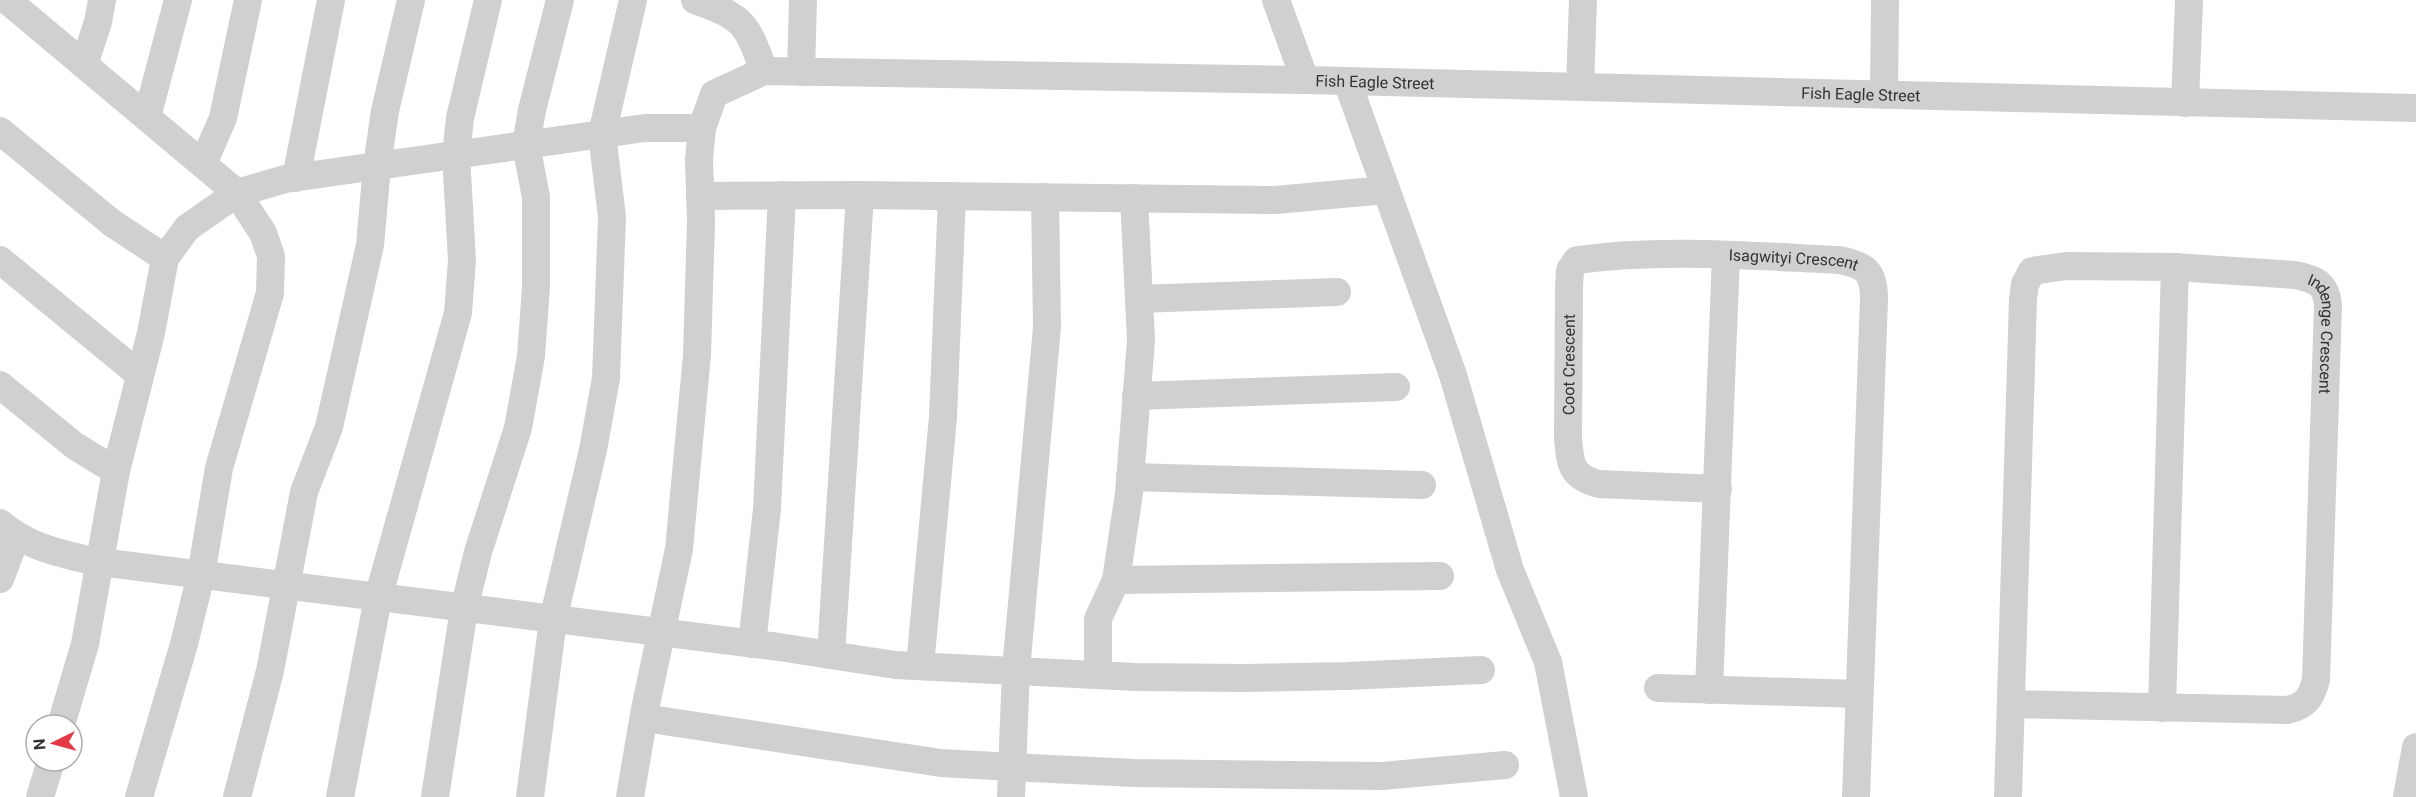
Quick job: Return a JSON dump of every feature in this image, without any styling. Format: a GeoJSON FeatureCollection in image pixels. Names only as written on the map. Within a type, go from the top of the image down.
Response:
{"type":"FeatureCollection","features":[{"type":"Feature","properties":{"kind":"street"},"geometry":{"type":"LineString","coordinates":[[0,4],[5,0],[237,193],[263,234],[271,256],[270,293],[219,468],[201,575],[184,644],[139,797]]}},
{"type":"Feature","properties":{"kind":"street"},"geometry":{"type":"LineString","coordinates":[[84,64],[98,22],[102,0]]}},
{"type":"Feature","properties":{"kind":"street"},"geometry":{"type":"LineString","coordinates":[[147,117],[178,0]]}},
{"type":"Feature","properties":{"kind":"street"},"geometry":{"type":"LineString","coordinates":[[203,164],[223,118],[248,0]]}},
{"type":"Feature","properties":{"kind":"street"},"geometry":{"type":"LineString","coordinates":[[296,178],[331,0]]}},
{"type":"Feature","properties":{"kind":"street"},"geometry":{"type":"LineString","coordinates":[[237,797],[270,671],[304,492],[329,427],[370,245],[377,166],[385,111],[411,0]]}},
{"type":"Feature","properties":{"kind":"street"},"geometry":{"type":"LineString","coordinates":[[340,797],[378,598],[458,313],[462,260],[456,155],[460,118],[488,0]]}},
{"type":"Feature","properties":{"kind":"street"},"geometry":{"type":"LineString","coordinates":[[435,797],[464,609],[478,552],[518,428],[531,356],[536,287],[536,197],[526,145],[532,110],[560,0]]}},
{"type":"Feature","properties":{"kind":"street"},"geometry":{"type":"LineString","coordinates":[[530,797],[553,620],[593,450],[606,378],[612,217],[602,134],[633,0]]}},
{"type":"Feature","properties":{"kind":"street"},"geometry":{"type":"LineString","coordinates":[[630,797],[660,634],[679,549],[697,355],[702,128],[714,94],[764,70],[751,35],[740,20],[720,9],[694,0]]}},
{"type":"Feature","properties":{"kind":"street"},"geometry":{"type":"LineString","coordinates":[[801,72],[803,0]]}},
{"type":"Feature","properties":{"kind":"street"},"geometry":{"type":"LineString","coordinates":[[1276,0],[1305,80]]}},
{"type":"Feature","properties":{"kind":"street"},"geometry":{"type":"LineString","coordinates":[[1580,86],[1583,0]]}},
{"type":"Feature","properties":{"kind":"street"},"geometry":{"type":"LineString","coordinates":[[1884,95],[1885,0]]}},
{"type":"Feature","properties":{"kind":"street"},"geometry":{"type":"LineString","coordinates":[[2185,103],[2189,0]]}},
{"type":"Feature","properties":{"kind":"street","name":"Fish Eagle Street"},"geometry":{"type":"LineString","coordinates":[[764,70],[1580,86],[2416,108]]}},
{"type":"Feature","properties":{"kind":"street"},"geometry":{"type":"LineString","coordinates":[[1347,81],[1453,375],[1510,570],[1548,662],[1574,797]]}},
{"type":"Feature","properties":{"kind":"street"},"geometry":{"type":"LineString","coordinates":[[65,713],[86,644],[116,471],[140,375],[165,258],[187,228],[237,193],[296,178],[645,128],[702,128]]}},
{"type":"Feature","properties":{"kind":"street"},"geometry":{"type":"LineString","coordinates":[[0,131],[112,224],[165,258]]}},
{"type":"Feature","properties":{"kind":"street"},"geometry":{"type":"LineString","coordinates":[[700,196],[860,195],[1275,200],[1386,190]]}},
{"type":"Feature","properties":{"kind":"street"},"geometry":{"type":"LineString","coordinates":[[752,644],[767,510],[782,195]]}},
{"type":"Feature","properties":{"kind":"street"},"geometry":{"type":"LineString","coordinates":[[831,655],[860,195]]}},
{"type":"Feature","properties":{"kind":"street"},"geometry":{"type":"LineString","coordinates":[[920,666],[943,417],[952,196]]}},
{"type":"Feature","properties":{"kind":"street"},"geometry":{"type":"LineString","coordinates":[[1011,797],[1016,670],[1047,327],[1045,197]]}},
{"type":"Feature","properties":{"kind":"street"},"geometry":{"type":"LineString","coordinates":[[1098,674],[1098,619],[1116,580],[1130,477],[1141,339],[1134,198]]}},
{"type":"Feature","properties":{"kind":"street","name":"Isagwityi Crescent"},"geometry":{"type":"LineString","coordinates":[[1710,690],[1726,255],[1839,260],[1856,263],[1870,273],[1874,283],[1856,797]]}},
{"type":"Feature","properties":{"kind":"street","name":"Coot Crescent"},"geometry":{"type":"LineString","coordinates":[[1718,489],[1599,484],[1585,480],[1576,473],[1569,458],[1568,437],[1569,287],[1570,270],[1577,260],[1623,256],[1726,255]]}},
{"type":"Feature","properties":{"kind":"street"},"geometry":{"type":"LineString","coordinates":[[0,260],[140,375]]}},
{"type":"Feature","properties":{"kind":"street","name":"Indenge Crescent"},"geometry":{"type":"LineString","coordinates":[[2008,797],[2011,704],[2025,284],[2032,271],[2044,267],[2175,267],[2310,278],[2321,283],[2327,292],[2328,317],[2316,680],[2308,701],[2299,708],[2288,710],[2011,704]]}},
{"type":"Feature","properties":{"kind":"street"},"geometry":{"type":"LineString","coordinates":[[2162,708],[2175,267]]}},
{"type":"Feature","properties":{"kind":"street"},"geometry":{"type":"LineString","coordinates":[[1139,299],[1337,292]]}},
{"type":"Feature","properties":{"kind":"street"},"geometry":{"type":"LineString","coordinates":[[0,385],[75,446],[116,471]]}},
{"type":"Feature","properties":{"kind":"street"},"geometry":{"type":"LineString","coordinates":[[1136,396],[1396,387]]}},
{"type":"Feature","properties":{"kind":"street"},"geometry":{"type":"LineString","coordinates":[[1130,477],[1422,485]]}},
{"type":"Feature","properties":{"kind":"street"},"geometry":{"type":"LineString","coordinates":[[0,579],[8,530],[49,550],[102,562],[752,644],[895,665],[1244,678],[1481,670]]}},
{"type":"Feature","properties":{"kind":"street"},"geometry":{"type":"LineString","coordinates":[[1116,580],[1440,576]]}},
{"type":"Feature","properties":{"kind":"street"},"geometry":{"type":"LineString","coordinates":[[1658,688],[1859,694]]}},
{"type":"Feature","properties":{"kind":"street"},"geometry":{"type":"LineString","coordinates":[[644,718],[941,763],[1013,767],[1134,773],[1382,776],[1505,765]]}},
{"type":"Feature","properties":{"kind":"street"},"geometry":{"type":"LineString","coordinates":[[2407,797],[2416,747]]}},
{"type":"Feature","properties":{"kind":"street"},"geometry":{"type":"LineString","coordinates":[[40,797],[47,773]]}}]}
